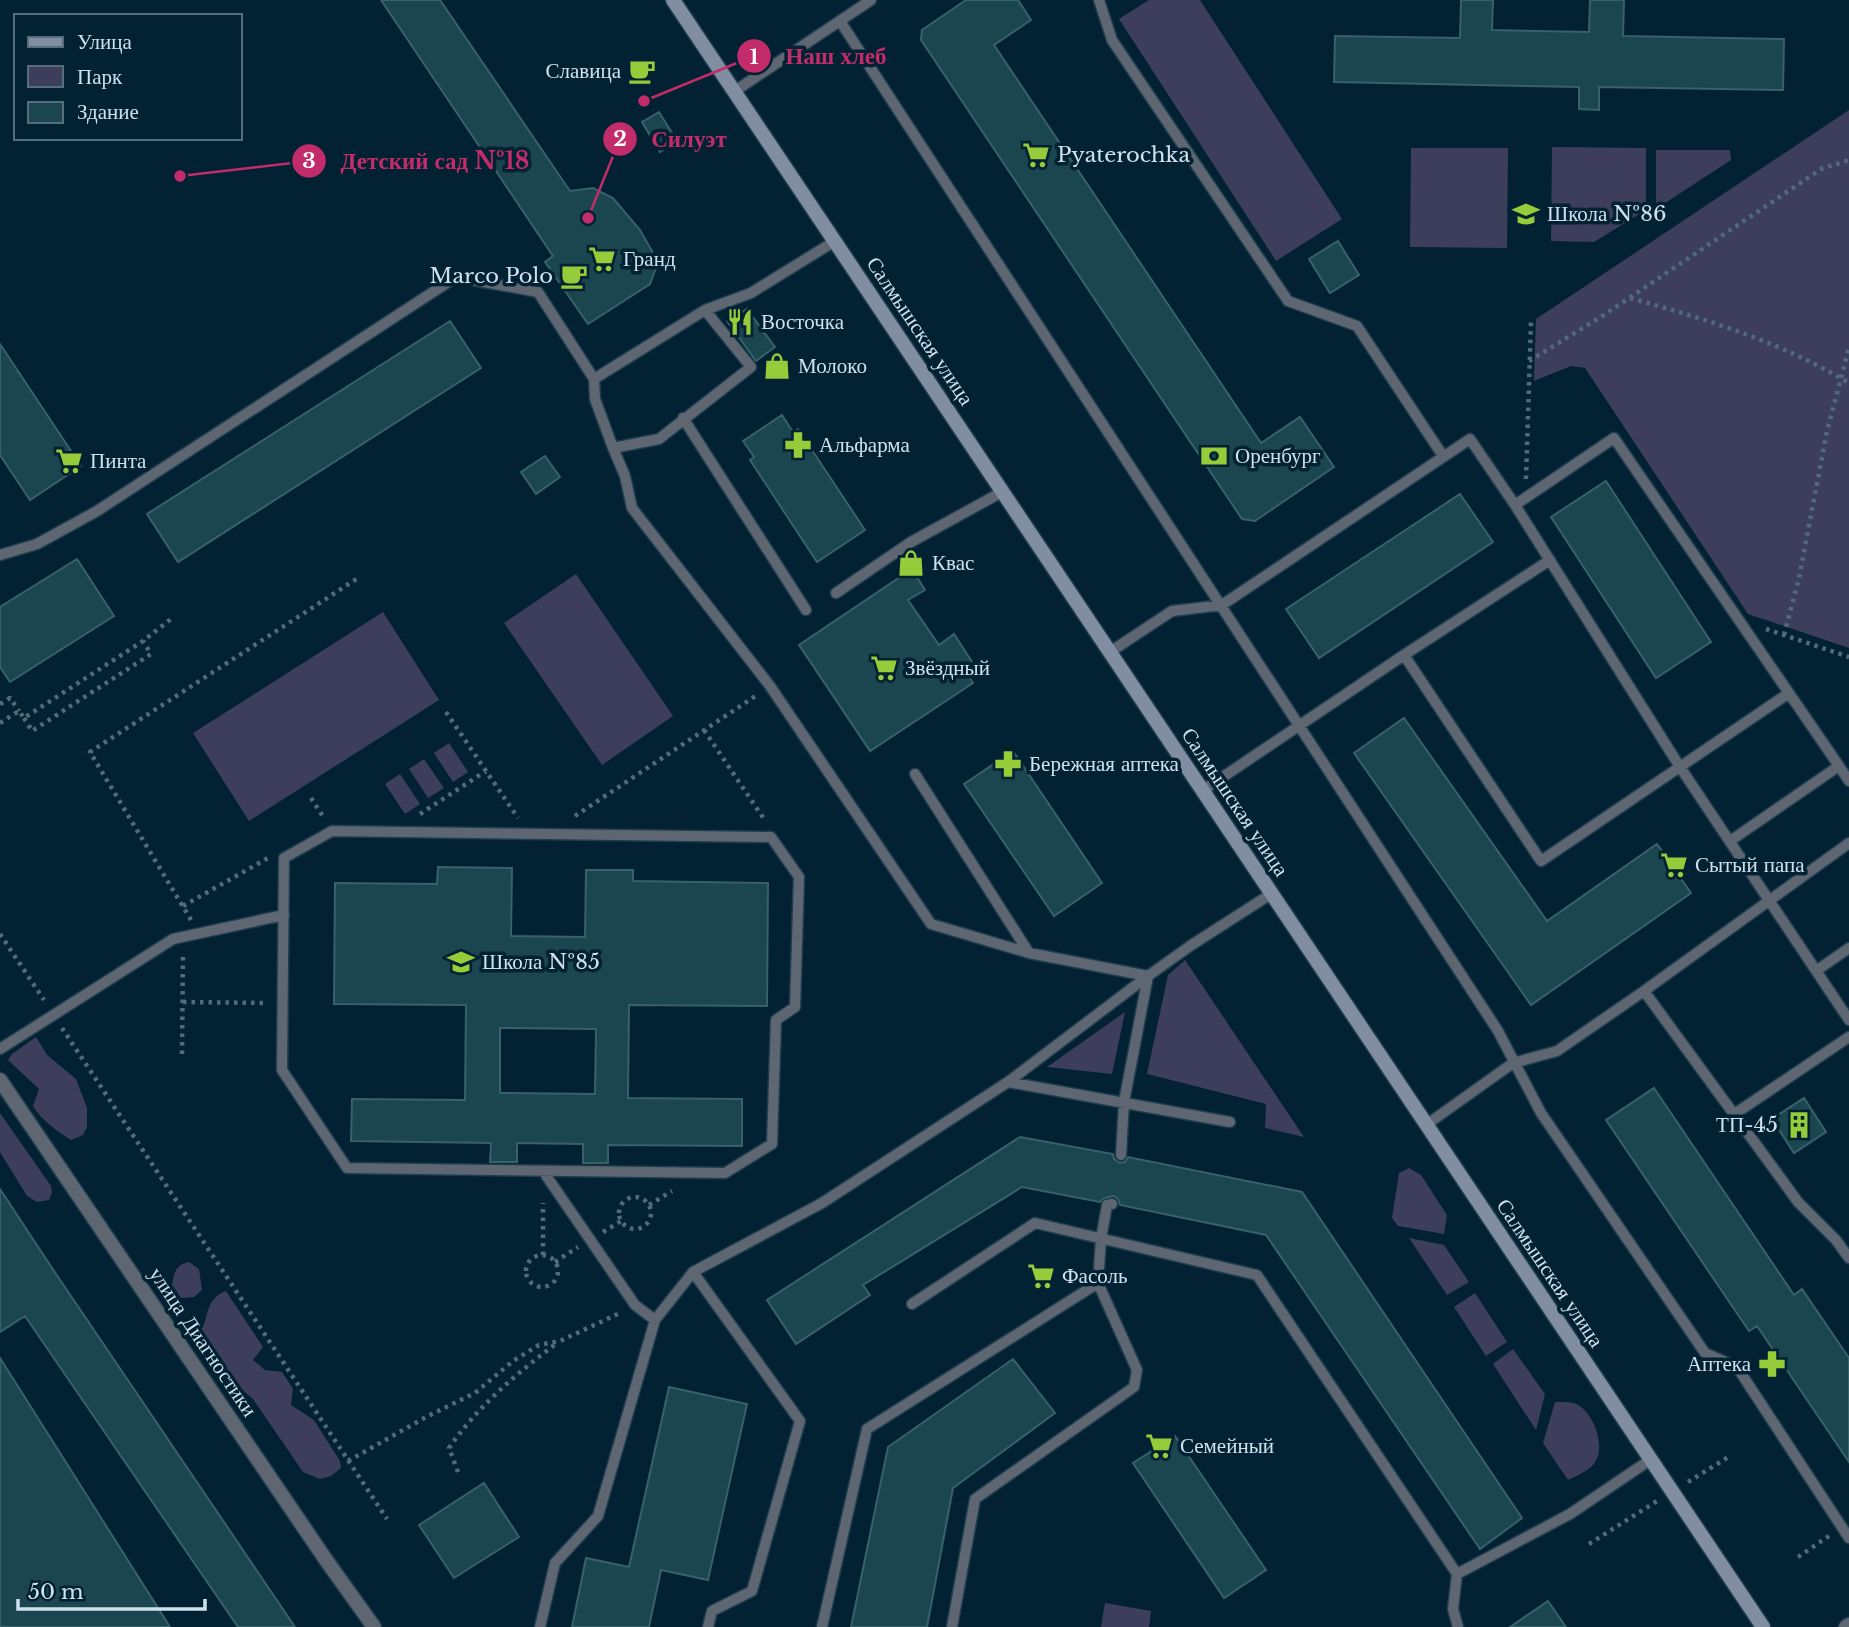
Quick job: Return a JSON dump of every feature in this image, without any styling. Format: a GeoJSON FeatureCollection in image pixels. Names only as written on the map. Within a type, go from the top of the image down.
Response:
{"type":"FeatureCollection","features":[{"type":"Feature","properties":{"kind":"main road","name":"Салмышская улица"},"geometry":{"type":"LineString","coordinates":[[673,0],[1763,1627]]}},
{"type":"Feature","properties":{"kind":"street","name":"улица Диагностики"},"geometry":{"type":"LineString","coordinates":[[0,1080],[374,1627]]}},
{"type":"Feature","properties":{"kind":"lane"},"geometry":{"type":"LineString","coordinates":[[735,91],[871,0]]}},
{"type":"Feature","properties":{"kind":"lane"},"geometry":{"type":"LineString","coordinates":[[1099,0],[1112,40],[1288,301],[1357,326],[1443,456]]}},
{"type":"Feature","properties":{"kind":"lane"},"geometry":{"type":"LineString","coordinates":[[840,21],[1498,1031],[1541,1113],[1705,1353],[1737,1367],[1849,1538]]}},
{"type":"Feature","properties":{"kind":"lane"},"geometry":{"type":"LineString","coordinates":[[594,379],[705,310],[751,293],[835,241]]}},
{"type":"Feature","properties":{"kind":"lane"},"geometry":{"type":"LineString","coordinates":[[0,555],[37,544],[97,511],[456,277],[538,292],[594,379],[595,399],[625,476],[632,508],[770,686],[931,924],[1029,953],[1148,976]]}},
{"type":"Feature","properties":{"kind":"lane"},"geometry":{"type":"LineString","coordinates":[[614,449],[659,439],[751,368],[705,310]]}},
{"type":"Feature","properties":{"kind":"lane"},"geometry":{"type":"LineString","coordinates":[[683,418],[806,610]]}},
{"type":"Feature","properties":{"kind":"lane"},"geometry":{"type":"LineString","coordinates":[[1515,505],[1614,438],[1849,781]]}},
{"type":"Feature","properties":{"kind":"lane"},"geometry":{"type":"LineString","coordinates":[[1110,652],[1172,611],[1222,605],[1470,439],[1515,505],[1680,767],[1849,1020]]}},
{"type":"Feature","properties":{"kind":"lane"},"geometry":{"type":"LineString","coordinates":[[836,593],[911,542],[1002,492]]}},
{"type":"Feature","properties":{"kind":"lane"},"geometry":{"type":"LineString","coordinates":[[1202,791],[1550,561]]}},
{"type":"Feature","properties":{"kind":"lane"},"geometry":{"type":"LineString","coordinates":[[1404,655],[1541,861],[1789,693]]}},
{"type":"Feature","properties":{"kind":"lane"},"geometry":{"type":"LineString","coordinates":[[1730,841],[1839,766]]}},
{"type":"Feature","properties":{"kind":"lane"},"geometry":{"type":"LineString","coordinates":[[915,774],[1029,953]]}},
{"type":"Feature","properties":{"kind":"lane"},"geometry":{"type":"LineString","coordinates":[[332,831],[548,834],[771,838],[799,877],[795,1007],[776,1020],[772,1144],[724,1173],[346,1168],[282,1070],[284,858],[332,831]]}},
{"type":"Feature","properties":{"kind":"lane"},"geometry":{"type":"LineString","coordinates":[[1426,1125],[1513,1063],[1557,1051],[1849,843]]}},
{"type":"Feature","properties":{"kind":"lane"},"geometry":{"type":"LineString","coordinates":[[541,1627],[555,1563],[598,1516],[655,1320],[693,1272],[822,1203],[1008,1082],[1148,976],[1271,894]]}},
{"type":"Feature","properties":{"kind":"lane"},"geometry":{"type":"LineString","coordinates":[[0,1049],[173,939],[284,915]]}},
{"type":"Feature","properties":{"kind":"lane"},"geometry":{"type":"LineString","coordinates":[[1816,971],[1849,948]]}},
{"type":"Feature","properties":{"kind":"lane"},"geometry":{"type":"LineString","coordinates":[[1121,1156],[1124,1102],[1148,976]]}},
{"type":"Feature","properties":{"kind":"lane"},"geometry":{"type":"LineString","coordinates":[[1644,991],[1798,1202],[1836,1240],[1849,1258]]}},
{"type":"Feature","properties":{"kind":"lane"},"geometry":{"type":"LineString","coordinates":[[1733,1115],[1849,1037]]}},
{"type":"Feature","properties":{"kind":"lane"},"geometry":{"type":"LineString","coordinates":[[1008,1082],[1230,1122]]}},
{"type":"Feature","properties":{"kind":"lane"},"geometry":{"type":"LineString","coordinates":[[543,1171],[635,1306],[655,1320]]}},
{"type":"Feature","properties":{"kind":"lane"},"geometry":{"type":"LineString","coordinates":[[952,1627],[975,1499],[1134,1387],[1137,1370],[1098,1283],[1107,1205],[1112,1204]]}},
{"type":"Feature","properties":{"kind":"lane"},"geometry":{"type":"LineString","coordinates":[[912,1304],[1035,1223],[1257,1275],[1457,1574],[1453,1609],[1458,1627]]}},
{"type":"Feature","properties":{"kind":"lane"},"geometry":{"type":"LineString","coordinates":[[693,1272],[800,1421],[752,1591],[712,1611],[708,1627]]}},
{"type":"Feature","properties":{"kind":"lane"},"geometry":{"type":"LineString","coordinates":[[822,1627],[867,1429],[1098,1283]]}},
{"type":"Feature","properties":{"kind":"lane"},"geometry":{"type":"LineString","coordinates":[[1457,1574],[1570,1514],[1650,1460]]}},
{"type":"Feature","properties":{"kind":"path"},"geometry":{"type":"LineString","coordinates":[[1529,361],[1629,298],[1821,169],[1849,160]]}},
{"type":"Feature","properties":{"kind":"path"},"geometry":{"type":"LineString","coordinates":[[1629,298],[1714,321],[1778,346],[1849,383]]}},
{"type":"Feature","properties":{"kind":"path"},"geometry":{"type":"LineString","coordinates":[[1525,498],[1531,322]]}},
{"type":"Feature","properties":{"kind":"path"},"geometry":{"type":"LineString","coordinates":[[1784,635],[1800,578],[1827,430],[1849,348]]}},
{"type":"Feature","properties":{"kind":"path"},"geometry":{"type":"LineString","coordinates":[[199,933],[90,752],[358,578]]}},
{"type":"Feature","properties":{"kind":"path"},"geometry":{"type":"LineString","coordinates":[[24,718],[143,641],[171,619]]}},
{"type":"Feature","properties":{"kind":"path"},"geometry":{"type":"LineString","coordinates":[[1739,620],[1849,657]]}},
{"type":"Feature","properties":{"kind":"path"},"geometry":{"type":"LineString","coordinates":[[0,704],[10,698],[32,730],[151,654],[143,641]]}},
{"type":"Feature","properties":{"kind":"path"},"geometry":{"type":"LineString","coordinates":[[548,834],[770,686]]}},
{"type":"Feature","properties":{"kind":"path"},"geometry":{"type":"LineString","coordinates":[[0,723],[19,711]]}},
{"type":"Feature","properties":{"kind":"path"},"geometry":{"type":"LineString","coordinates":[[446,712],[529,834]]}},
{"type":"Feature","properties":{"kind":"path"},"geometry":{"type":"LineString","coordinates":[[704,730],[768,825],[771,838]]}},
{"type":"Feature","properties":{"kind":"path"},"geometry":{"type":"LineString","coordinates":[[393,832],[486,771]]}},
{"type":"Feature","properties":{"kind":"path"},"geometry":{"type":"LineString","coordinates":[[183,906],[272,856],[284,858]]}},
{"type":"Feature","properties":{"kind":"path"},"geometry":{"type":"LineString","coordinates":[[0,934],[387,1519]]}},
{"type":"Feature","properties":{"kind":"path"},"geometry":{"type":"LineString","coordinates":[[182,1054],[183,937]]}},
{"type":"Feature","properties":{"kind":"path"},"geometry":{"type":"LineString","coordinates":[[183,1002],[283,1003]]}},
{"type":"Feature","properties":{"kind":"path"},"geometry":{"type":"LineString","coordinates":[[542,1255],[543,1171]]}},
{"type":"Feature","properties":{"kind":"path"},"geometry":{"type":"LineString","coordinates":[[628,1199],[642,1199],[651,1211],[649,1221],[642,1228],[626,1227],[620,1218],[620,1207],[628,1199]]}},
{"type":"Feature","properties":{"kind":"path"},"geometry":{"type":"LineString","coordinates":[[542,1255],[553,1259],[558,1268],[553,1282],[544,1287],[533,1284],[526,1270],[530,1260],[542,1255]]}},
{"type":"Feature","properties":{"kind":"path"},"geometry":{"type":"LineString","coordinates":[[348,1461],[475,1393],[539,1345],[560,1340],[635,1306]]}},
{"type":"Feature","properties":{"kind":"path"},"geometry":{"type":"LineString","coordinates":[[458,1472],[449,1448],[467,1422],[523,1368],[560,1340]]}},
{"type":"Feature","properties":{"kind":"path"},"geometry":{"type":"LineString","coordinates":[[1798,1557],[1842,1527]]}},
{"type":"Feature","properties":{"kind":"green space"},"geometry":{"type":"Polygon","coordinates":[[[1149,0],[1200,0],[1342,219],[1276,261],[1119,19],[1149,0]]]}},
{"type":"Feature","properties":{"kind":"green space"},"geometry":{"type":"Polygon","coordinates":[[[1849,110],[1849,648],[1748,614],[1585,368],[1571,366],[1534,381],[1536,319],[1849,110]]]}},
{"type":"Feature","properties":{"kind":"green space"},"geometry":{"type":"Polygon","coordinates":[[[1552,147],[1646,148],[1646,210],[1594,242],[1551,241],[1552,147]]]}},
{"type":"Feature","properties":{"kind":"green space"},"geometry":{"type":"Polygon","coordinates":[[[1411,148],[1508,148],[1507,248],[1410,247],[1411,148]]]}},
{"type":"Feature","properties":{"kind":"green space"},"geometry":{"type":"Polygon","coordinates":[[[1656,150],[1730,150],[1731,160],[1656,209],[1656,150]]]}},
{"type":"Feature","properties":{"kind":"green space"},"geometry":{"type":"Polygon","coordinates":[[[576,574],[673,716],[602,765],[504,623],[576,574]]]}},
{"type":"Feature","properties":{"kind":"green space"},"geometry":{"type":"Polygon","coordinates":[[[383,612],[439,700],[249,821],[193,733],[383,612]]]}},
{"type":"Feature","properties":{"kind":"green space"},"geometry":{"type":"Polygon","coordinates":[[[449,743],[468,772],[453,782],[434,753],[449,743]]]}},
{"type":"Feature","properties":{"kind":"green space"},"geometry":{"type":"Polygon","coordinates":[[[424,759],[444,788],[428,798],[409,769],[424,759]]]}},
{"type":"Feature","properties":{"kind":"green space"},"geometry":{"type":"Polygon","coordinates":[[[400,774],[420,804],[405,814],[385,784],[400,774]]]}},
{"type":"Feature","properties":{"kind":"green space"},"geometry":{"type":"Polygon","coordinates":[[[1185,960],[1304,1137],[1265,1128],[1266,1104],[1147,1074],[1168,975],[1185,960]]]}},
{"type":"Feature","properties":{"kind":"green space"},"geometry":{"type":"Polygon","coordinates":[[[1125,1012],[1112,1074],[1047,1067],[1125,1012]]]}},
{"type":"Feature","properties":{"kind":"green space"},"geometry":{"type":"Polygon","coordinates":[[[36,1037],[47,1055],[76,1079],[87,1108],[87,1127],[83,1135],[71,1140],[50,1125],[33,1106],[39,1089],[8,1060],[36,1037]]]}},
{"type":"Feature","properties":{"kind":"green space"},"geometry":{"type":"Polygon","coordinates":[[[0,1113],[51,1186],[49,1200],[37,1202],[27,1196],[0,1152],[0,1113]]]}},
{"type":"Feature","properties":{"kind":"green space"},"geometry":{"type":"Polygon","coordinates":[[[1409,1168],[1421,1175],[1447,1215],[1444,1234],[1398,1226],[1392,1218],[1399,1173],[1409,1168]]]}},
{"type":"Feature","properties":{"kind":"green space"},"geometry":{"type":"Polygon","coordinates":[[[1409,1238],[1444,1245],[1469,1282],[1447,1295],[1409,1238]]]}},
{"type":"Feature","properties":{"kind":"green space"},"geometry":{"type":"Polygon","coordinates":[[[189,1262],[199,1269],[202,1290],[194,1297],[181,1298],[172,1285],[178,1267],[189,1262]]]}},
{"type":"Feature","properties":{"kind":"green space"},"geometry":{"type":"Polygon","coordinates":[[[226,1291],[263,1347],[253,1360],[265,1370],[282,1372],[293,1389],[291,1405],[314,1420],[340,1461],[341,1468],[331,1476],[320,1479],[303,1472],[253,1399],[214,1366],[191,1335],[191,1330],[204,1325],[213,1300],[226,1291]]]}},
{"type":"Feature","properties":{"kind":"green space"},"geometry":{"type":"Polygon","coordinates":[[[1475,1293],[1507,1342],[1486,1356],[1454,1307],[1475,1293]]]}},
{"type":"Feature","properties":{"kind":"green space"},"geometry":{"type":"Polygon","coordinates":[[[1513,1349],[1545,1394],[1536,1430],[1493,1364],[1513,1349]]]}},
{"type":"Feature","properties":{"kind":"green space"},"geometry":{"type":"Polygon","coordinates":[[[1555,1402],[1572,1403],[1581,1407],[1591,1419],[1598,1435],[1599,1452],[1592,1466],[1568,1480],[1543,1443],[1555,1402]]]}},
{"type":"Feature","properties":{"kind":"green space"},"geometry":{"type":"Polygon","coordinates":[[[1105,1603],[1151,1611],[1149,1627],[1101,1627],[1105,1603]]]}},
{"type":"Feature","properties":{"kind":"building"},"geometry":{"type":"Polygon","coordinates":[[[381,0],[440,0],[570,191],[593,188],[613,198],[640,230],[652,251],[656,268],[650,284],[588,324],[545,262],[553,256],[381,0]]]}},
{"type":"Feature","properties":{"kind":"building"},"geometry":{"type":"Polygon","coordinates":[[[966,0],[1018,0],[1031,20],[994,45],[1261,443],[1300,417],[1334,467],[1255,521],[1242,519],[921,40],[922,30],[966,0]]]}},
{"type":"Feature","properties":{"kind":"building"},"geometry":{"type":"Polygon","coordinates":[[[1461,0],[1493,0],[1492,30],[1589,32],[1590,0],[1624,0],[1623,36],[1784,39],[1783,90],[1599,87],[1599,110],[1579,109],[1579,87],[1334,82],[1335,36],[1460,38],[1461,0]]]}},
{"type":"Feature","properties":{"kind":"building"},"geometry":{"type":"Polygon","coordinates":[[[659,112],[677,141],[660,152],[642,122],[659,112]]]}},
{"type":"Feature","properties":{"kind":"building"},"geometry":{"type":"Polygon","coordinates":[[[1338,241],[1359,275],[1330,293],[1309,259],[1338,241]]]}},
{"type":"Feature","properties":{"kind":"building"},"geometry":{"type":"Polygon","coordinates":[[[747,309],[775,347],[756,361],[727,321],[747,309]]]}},
{"type":"Feature","properties":{"kind":"building"},"geometry":{"type":"Polygon","coordinates":[[[450,321],[481,368],[178,562],[147,514],[450,321]]]}},
{"type":"Feature","properties":{"kind":"building"},"geometry":{"type":"Polygon","coordinates":[[[0,344],[81,466],[30,500],[0,455],[0,344]]]}},
{"type":"Feature","properties":{"kind":"building"},"geometry":{"type":"Polygon","coordinates":[[[782,415],[793,432],[798,429],[865,530],[817,562],[750,460],[754,457],[743,441],[782,415]]]}},
{"type":"Feature","properties":{"kind":"building"},"geometry":{"type":"Polygon","coordinates":[[[545,456],[560,477],[536,494],[521,472],[545,456]]]}},
{"type":"Feature","properties":{"kind":"building"},"geometry":{"type":"Polygon","coordinates":[[[1606,481],[1711,642],[1656,678],[1551,517],[1606,481]]]}},
{"type":"Feature","properties":{"kind":"building"},"geometry":{"type":"Polygon","coordinates":[[[1460,494],[1493,542],[1319,658],[1286,609],[1460,494]]]}},
{"type":"Feature","properties":{"kind":"building"},"geometry":{"type":"Polygon","coordinates":[[[77,559],[114,616],[10,682],[0,667],[0,607],[77,559]]]}},
{"type":"Feature","properties":{"kind":"building","name":"Звёздный"},"geometry":{"type":"Polygon","coordinates":[[[912,569],[925,590],[908,600],[939,645],[954,634],[974,665],[965,671],[973,683],[870,751],[799,645],[912,569]]]}},
{"type":"Feature","properties":{"kind":"building"},"geometry":{"type":"Polygon","coordinates":[[[1404,718],[1547,921],[1657,844],[1691,893],[1531,1005],[1354,753],[1404,718]]]}},
{"type":"Feature","properties":{"kind":"building"},"geometry":{"type":"Polygon","coordinates":[[[1013,751],[1102,883],[1054,916],[964,784],[1013,751]]]}},
{"type":"Feature","properties":{"kind":"building"},"geometry":{"type":"Polygon","coordinates":[[[438,867],[512,868],[511,936],[585,937],[586,870],[633,870],[633,881],[768,883],[767,1006],[629,1005],[628,1098],[742,1099],[742,1146],[608,1145],[608,1163],[583,1163],[583,1144],[517,1143],[517,1162],[490,1162],[491,1143],[351,1141],[352,1099],[465,1100],[466,1005],[334,1004],[335,883],[437,884],[438,867]],[[500,1028],[500,1093],[595,1094],[596,1029],[500,1028]]]}},
{"type":"Feature","properties":{"kind":"building"},"geometry":{"type":"Polygon","coordinates":[[[1654,1088],[1794,1295],[1802,1289],[1849,1358],[1849,1462],[1757,1326],[1749,1331],[1606,1120],[1654,1088]]]}},
{"type":"Feature","properties":{"kind":"building","name":"ТП-45"},"geometry":{"type":"Polygon","coordinates":[[[1804,1098],[1826,1132],[1794,1153],[1772,1119],[1804,1098]]]}},
{"type":"Feature","properties":{"kind":"building"},"geometry":{"type":"Polygon","coordinates":[[[1020,1137],[1113,1154],[1114,1159],[1120,1163],[1125,1162],[1128,1157],[1302,1192],[1522,1518],[1480,1549],[1266,1235],[1120,1205],[1114,1196],[1100,1202],[1022,1187],[863,1285],[870,1295],[796,1344],[767,1300],[1020,1137]]]}},
{"type":"Feature","properties":{"kind":"building"},"geometry":{"type":"Polygon","coordinates":[[[0,1189],[295,1627],[238,1627],[25,1316],[0,1332],[0,1189]]]}},
{"type":"Feature","properties":{"kind":"building"},"geometry":{"type":"Polygon","coordinates":[[[0,1358],[170,1627],[0,1627],[0,1358]]]}},
{"type":"Feature","properties":{"kind":"building"},"geometry":{"type":"Polygon","coordinates":[[[1013,1359],[1055,1413],[953,1488],[927,1627],[851,1627],[888,1447],[1013,1359]]]}},
{"type":"Feature","properties":{"kind":"building"},"geometry":{"type":"Polygon","coordinates":[[[669,1387],[747,1404],[708,1580],[661,1570],[649,1627],[572,1627],[586,1558],[629,1567],[669,1387]]]}},
{"type":"Feature","properties":{"kind":"building"},"geometry":{"type":"Polygon","coordinates":[[[1175,1436],[1266,1570],[1224,1598],[1133,1463],[1175,1436]]]}},
{"type":"Feature","properties":{"kind":"building"},"geometry":{"type":"Polygon","coordinates":[[[484,1483],[519,1537],[454,1578],[419,1525],[484,1483]]]}},
{"type":"Feature","properties":{"kind":"building"},"geometry":{"type":"Polygon","coordinates":[[[1548,1601],[1566,1627],[1510,1627],[1548,1601]]]}},
{"type":"Feature","properties":{"kind":"place","name":"Славица"},"geometry":{"type":"Point","coordinates":[642,71]}},
{"type":"Feature","properties":{"kind":"place","name":"Наш хлеб"},"geometry":{"type":"Point","coordinates":[644,101]}},
{"type":"Feature","properties":{"kind":"place","name":"Pyaterochka"},"geometry":{"type":"Point","coordinates":[1036,155]}},
{"type":"Feature","properties":{"kind":"place","name":"Детский сад №18"},"geometry":{"type":"Point","coordinates":[180,176]}},
{"type":"Feature","properties":{"kind":"place","name":"Школа №86"},"geometry":{"type":"Point","coordinates":[1526,214]}},
{"type":"Feature","properties":{"kind":"place","name":"Силуэт"},"geometry":{"type":"Point","coordinates":[588,218]}},
{"type":"Feature","properties":{"kind":"place","name":"Гранд"},"geometry":{"type":"Point","coordinates":[602,259]}},
{"type":"Feature","properties":{"kind":"place","name":"Marco Polo"},"geometry":{"type":"Point","coordinates":[574,276]}},
{"type":"Feature","properties":{"kind":"place","name":"Восточка"},"geometry":{"type":"Point","coordinates":[740,322]}},
{"type":"Feature","properties":{"kind":"place","name":"Молоко"},"geometry":{"type":"Point","coordinates":[777,366]}},
{"type":"Feature","properties":{"kind":"place","name":"Альфарма"},"geometry":{"type":"Point","coordinates":[798,445]}},
{"type":"Feature","properties":{"kind":"place","name":"Оренбург"},"geometry":{"type":"Point","coordinates":[1214,456]}},
{"type":"Feature","properties":{"kind":"place","name":"Пинта"},"geometry":{"type":"Point","coordinates":[69,461]}},
{"type":"Feature","properties":{"kind":"place","name":"Квас"},"geometry":{"type":"Point","coordinates":[911,563]}},
{"type":"Feature","properties":{"kind":"place","name":"Звёздный"},"geometry":{"type":"Point","coordinates":[884,668]}},
{"type":"Feature","properties":{"kind":"place","name":"Бережная аптека"},"geometry":{"type":"Point","coordinates":[1008,764]}},
{"type":"Feature","properties":{"kind":"place","name":"Сытый папа"},"geometry":{"type":"Point","coordinates":[1674,865]}},
{"type":"Feature","properties":{"kind":"place","name":"Школа №85"},"geometry":{"type":"Point","coordinates":[461,962]}},
{"type":"Feature","properties":{"kind":"place","name":"ТП-45"},"geometry":{"type":"Point","coordinates":[1799,1125]}},
{"type":"Feature","properties":{"kind":"place","name":"Фасоль"},"geometry":{"type":"Point","coordinates":[1041,1276]}},
{"type":"Feature","properties":{"kind":"place","name":"Аптека"},"geometry":{"type":"Point","coordinates":[1772,1364]}},
{"type":"Feature","properties":{"kind":"place","name":"Семейный"},"geometry":{"type":"Point","coordinates":[1159,1446]}}]}
